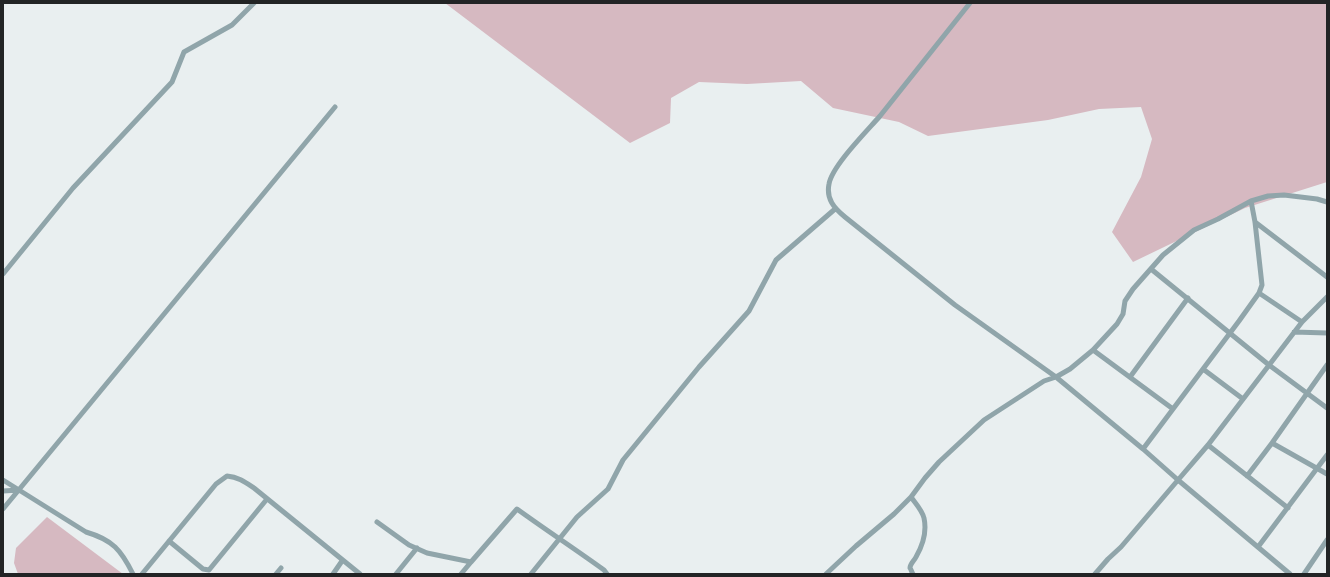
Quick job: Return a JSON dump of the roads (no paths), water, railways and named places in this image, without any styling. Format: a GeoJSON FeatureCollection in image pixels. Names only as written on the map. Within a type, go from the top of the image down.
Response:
{"type":"FeatureCollection","features":[{"type":"Feature","properties":{"kind":"street"},"geometry":{"type":"LineString","coordinates":[[3,274],[73,188],[172,82],[184,52],[232,25],[254,3]]}},
{"type":"Feature","properties":{"kind":"street"},"geometry":{"type":"LineString","coordinates":[[970,3],[834,171],[828,191],[832,204],[835,209],[955,305],[1056,377],[1258,546],[1288,573]]}},
{"type":"Feature","properties":{"kind":"street"},"geometry":{"type":"LineString","coordinates":[[3,509],[335,107]]}},
{"type":"Feature","properties":{"kind":"street"},"geometry":{"type":"LineString","coordinates":[[826,574],[894,514],[911,497],[939,462],[984,420],[1044,381],[1056,377],[1070,369],[1093,350],[1117,324],[1123,314],[1125,302],[1133,289],[1164,255],[1194,230],[1251,201],[1268,196],[1284,195],[1317,199],[1327,202]]}},
{"type":"Feature","properties":{"kind":"street"},"geometry":{"type":"LineString","coordinates":[[1143,449],[1259,293],[1262,285],[1255,222],[1251,201]]}},
{"type":"Feature","properties":{"kind":"street"},"geometry":{"type":"LineString","coordinates":[[531,574],[577,517],[608,489],[623,460],[699,368],[749,311],[776,260],[835,209]]}},
{"type":"Feature","properties":{"kind":"street"},"geometry":{"type":"LineString","coordinates":[[1255,222],[1327,277]]}},
{"type":"Feature","properties":{"kind":"street"},"geometry":{"type":"LineString","coordinates":[[1151,269],[1269,365],[1327,408]]}},
{"type":"Feature","properties":{"kind":"street"},"geometry":{"type":"LineString","coordinates":[[1259,293],[1302,322]]}},
{"type":"Feature","properties":{"kind":"street"},"geometry":{"type":"LineString","coordinates":[[1095,574],[1121,547],[1208,445],[1302,322],[1327,297]]}},
{"type":"Feature","properties":{"kind":"street"},"geometry":{"type":"LineString","coordinates":[[1130,377],[1188,298]]}},
{"type":"Feature","properties":{"kind":"street"},"geometry":{"type":"LineString","coordinates":[[1294,332],[1327,333]]}},
{"type":"Feature","properties":{"kind":"street"},"geometry":{"type":"LineString","coordinates":[[1093,350],[1173,408]]}},
{"type":"Feature","properties":{"kind":"street"},"geometry":{"type":"LineString","coordinates":[[1247,476],[1327,365]]}},
{"type":"Feature","properties":{"kind":"street"},"geometry":{"type":"LineString","coordinates":[[1203,369],[1243,399]]}},
{"type":"Feature","properties":{"kind":"street"},"geometry":{"type":"LineString","coordinates":[[1272,443],[1327,474]]}},
{"type":"Feature","properties":{"kind":"street"},"geometry":{"type":"LineString","coordinates":[[1208,445],[1288,508]]}},
{"type":"Feature","properties":{"kind":"street"},"geometry":{"type":"LineString","coordinates":[[1258,546],[1327,455]]}},
{"type":"Feature","properties":{"kind":"street"},"geometry":{"type":"LineString","coordinates":[[142,574],[216,484],[227,476],[243,480],[360,574]]}},
{"type":"Feature","properties":{"kind":"street"},"geometry":{"type":"LineString","coordinates":[[3,480],[86,532],[109,542],[124,556],[133,574]]}},
{"type":"Feature","properties":{"kind":"street"},"geometry":{"type":"LineString","coordinates":[[3,492],[19,490]]}},
{"type":"Feature","properties":{"kind":"street"},"geometry":{"type":"LineString","coordinates":[[911,497],[920,509],[924,518],[925,530],[921,549],[911,564],[910,569],[913,574]]}},
{"type":"Feature","properties":{"kind":"street"},"geometry":{"type":"LineString","coordinates":[[169,541],[203,569],[209,570],[267,499]]}},
{"type":"Feature","properties":{"kind":"street"},"geometry":{"type":"LineString","coordinates":[[462,574],[517,509],[604,570],[607,574]]}},
{"type":"Feature","properties":{"kind":"street"},"geometry":{"type":"LineString","coordinates":[[377,522],[409,545],[427,553],[471,562]]}},
{"type":"Feature","properties":{"kind":"street"},"geometry":{"type":"LineString","coordinates":[[1304,574],[1327,541]]}},
{"type":"Feature","properties":{"kind":"street"},"geometry":{"type":"LineString","coordinates":[[396,574],[417,548]]}},
{"type":"Feature","properties":{"kind":"street"},"geometry":{"type":"LineString","coordinates":[[333,574],[342,561]]}},
{"type":"Feature","properties":{"kind":"street"},"geometry":{"type":"LineString","coordinates":[[276,574],[281,568]]}}]}
